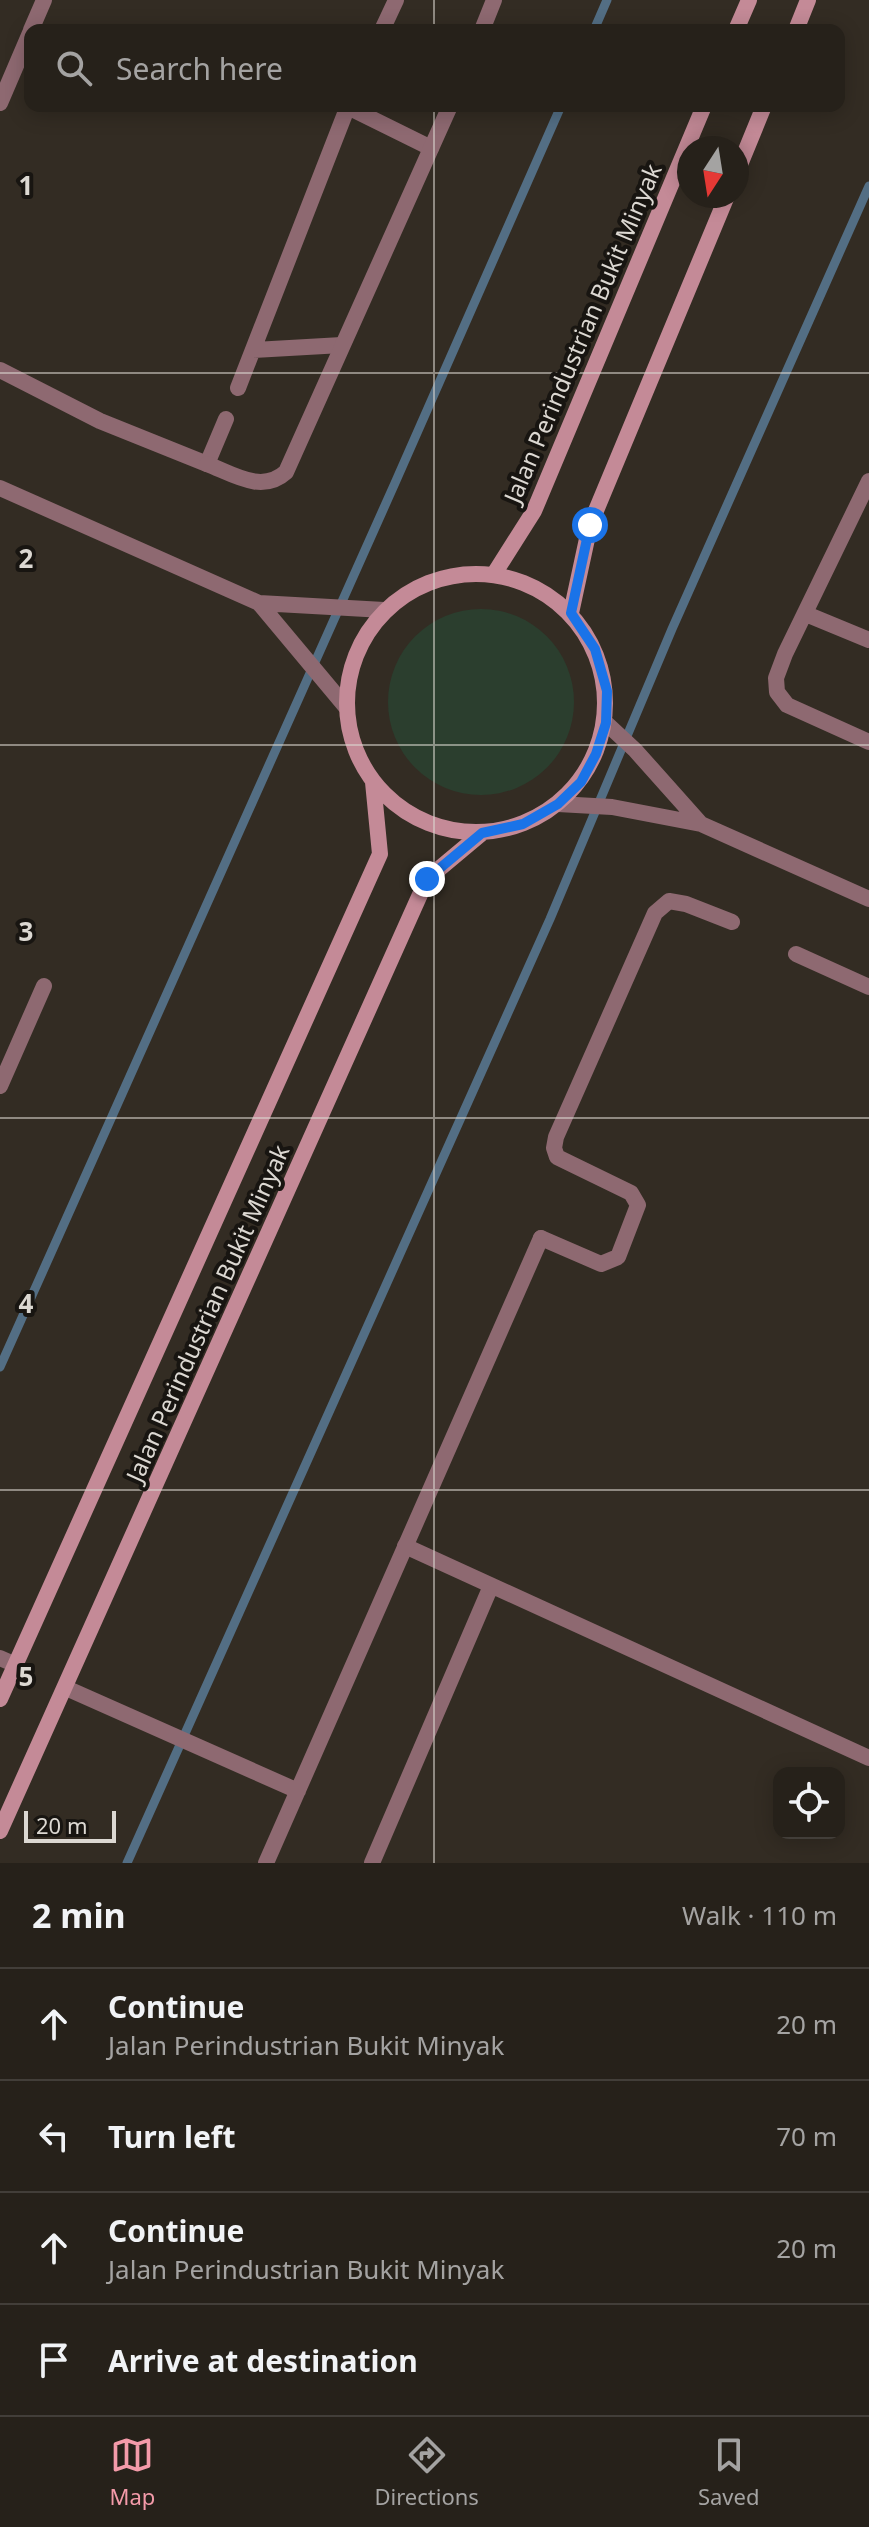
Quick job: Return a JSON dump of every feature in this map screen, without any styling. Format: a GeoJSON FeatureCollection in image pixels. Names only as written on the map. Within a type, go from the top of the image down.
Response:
{"type":"FeatureCollection","features":[{"type":"Feature","properties":{"kind":"main road"},"geometry":{"type":"LineString","coordinates":[[739,24],[749,0]]}},
{"type":"Feature","properties":{"kind":"main road"},"geometry":{"type":"LineString","coordinates":[[798,24],[808,0]]}},
{"type":"Feature","properties":{"kind":"main road","name":"Jalan Perindustrian Bukit Minyak"},"geometry":{"type":"LineString","coordinates":[[494,574],[534,511],[701,112]]}},
{"type":"Feature","properties":{"kind":"main road"},"geometry":{"type":"LineString","coordinates":[[749,143],[762,112]]}},
{"type":"Feature","properties":{"kind":"main road"},"geometry":{"type":"LineString","coordinates":[[571,613],[590,525],[722,208]]}},
{"type":"Feature","properties":{"kind":"main road"},"geometry":{"type":"LineString","coordinates":[[494,574],[536,587],[571,613],[595,649],[607,691],[611,728],[581,782],[558,804],[523,824],[482,833],[441,828],[404,810],[373,782],[354,747],[346,707],[350,670],[364,636],[384,610],[410,591],[451,575],[494,574]]}},
{"type":"Feature","properties":{"kind":"main road","name":"Jalan Perindustrian Bukit Minyak"},"geometry":{"type":"LineString","coordinates":[[0,1699],[380,854],[373,782]]}},
{"type":"Feature","properties":{"kind":"main road","name":"Jalan Perindustrian Bukit Minyak"},"geometry":{"type":"LineString","coordinates":[[0,1831],[427,879],[482,833]]}},
{"type":"Feature","properties":{"kind":"street"},"geometry":{"type":"LineString","coordinates":[[34,24],[44,0]]}},
{"type":"Feature","properties":{"kind":"street"},"geometry":{"type":"LineString","coordinates":[[385,24],[396,0]]}},
{"type":"Feature","properties":{"kind":"street"},"geometry":{"type":"LineString","coordinates":[[484,24],[494,0]]}},
{"type":"Feature","properties":{"kind":"street"},"geometry":{"type":"LineString","coordinates":[[0,103],[24,48]]}},
{"type":"Feature","properties":{"kind":"street"},"geometry":{"type":"LineString","coordinates":[[238,388],[346,112]]}},
{"type":"Feature","properties":{"kind":"street"},"geometry":{"type":"LineString","coordinates":[[358,112],[431,148]]}},
{"type":"Feature","properties":{"kind":"street"},"geometry":{"type":"LineString","coordinates":[[0,370],[100,421],[207,464],[252,482],[277,481],[286,472],[447,112]]}},
{"type":"Feature","properties":{"kind":"street"},"geometry":{"type":"LineString","coordinates":[[253,350],[342,345]]}},
{"type":"Feature","properties":{"kind":"street"},"geometry":{"type":"LineString","coordinates":[[207,464],[226,419]]}},
{"type":"Feature","properties":{"kind":"street"},"geometry":{"type":"LineString","coordinates":[[869,481],[776,678],[777,692],[787,705],[869,742]]}},
{"type":"Feature","properties":{"kind":"street"},"geometry":{"type":"LineString","coordinates":[[0,488],[259,603],[384,610]]}},
{"type":"Feature","properties":{"kind":"street"},"geometry":{"type":"LineString","coordinates":[[259,603],[346,707]]}},
{"type":"Feature","properties":{"kind":"street"},"geometry":{"type":"LineString","coordinates":[[806,614],[869,640]]}},
{"type":"Feature","properties":{"kind":"street"},"geometry":{"type":"LineString","coordinates":[[611,728],[635,750],[701,824]]}},
{"type":"Feature","properties":{"kind":"street"},"geometry":{"type":"LineString","coordinates":[[558,804],[612,807],[701,824],[869,899]]}},
{"type":"Feature","properties":{"kind":"street"},"geometry":{"type":"LineString","coordinates":[[266,1863],[541,1238],[601,1264],[618,1257],[638,1205],[636,1198],[557,1157],[554,1148],[556,1137],[655,913],[669,901],[686,904],[732,922]]}},
{"type":"Feature","properties":{"kind":"street"},"geometry":{"type":"LineString","coordinates":[[796,954],[869,987]]}},
{"type":"Feature","properties":{"kind":"street"},"geometry":{"type":"LineString","coordinates":[[0,1086],[44,986]]}},
{"type":"Feature","properties":{"kind":"street"},"geometry":{"type":"LineString","coordinates":[[405,1546],[869,1758]]}},
{"type":"Feature","properties":{"kind":"street"},"geometry":{"type":"LineString","coordinates":[[372,1863],[491,1586]]}},
{"type":"Feature","properties":{"kind":"street"},"geometry":{"type":"LineString","coordinates":[[0,1658],[16,1665]]}},
{"type":"Feature","properties":{"kind":"street"},"geometry":{"type":"LineString","coordinates":[[66,1688],[298,1791]]}},
{"type":"Feature","properties":{"kind":"green space"},"geometry":{"type":"Polygon","coordinates":[[[481,609],[517,616],[547,636],[567,666],[574,702],[567,738],[547,768],[517,788],[481,795],[445,788],[415,768],[395,738],[388,702],[395,666],[415,636],[445,616],[481,609]]]}},
{"type":"Feature","properties":{"kind":"waterway"},"geometry":{"type":"LineString","coordinates":[[597,24],[607,0]]}},
{"type":"Feature","properties":{"kind":"waterway"},"geometry":{"type":"LineString","coordinates":[[0,1367],[558,112]]}},
{"type":"Feature","properties":{"kind":"waterway"},"geometry":{"type":"LineString","coordinates":[[127,1863],[550,919],[672,629],[869,186]]}},
{"type":"Feature","properties":{"kind":"route"},"geometry":{"type":"LineString","coordinates":[[427,879],[482,833],[523,824],[558,804],[581,782],[596,754],[606,723],[607,691],[595,649],[571,613],[590,525]]}}]}
